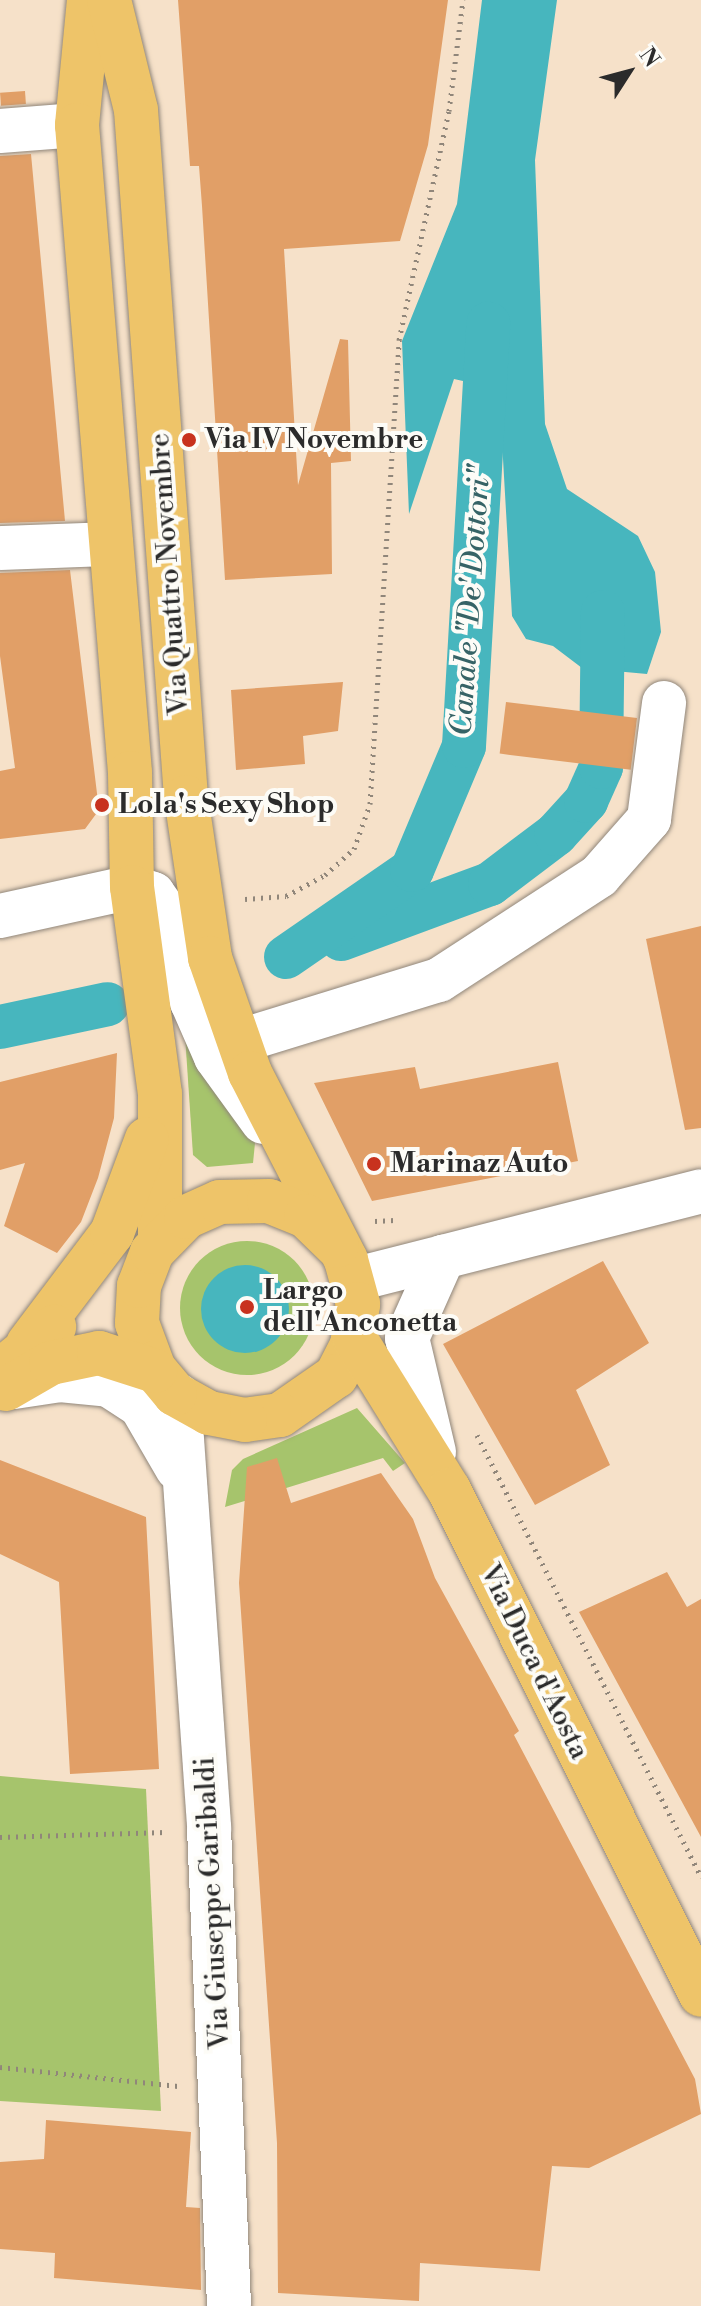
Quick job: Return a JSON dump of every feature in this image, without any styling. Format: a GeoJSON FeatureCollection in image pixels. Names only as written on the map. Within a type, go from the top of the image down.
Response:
{"type":"FeatureCollection","features":[{"type":"Feature","properties":{"kind":"main road","name":"Via Quattro Novembre"},"geometry":{"type":"LineString","coordinates":[[89,0],[77,125],[111,544],[132,887]]}},
{"type":"Feature","properties":{"kind":"main road","name":"Via Quattro Novembre"},"geometry":{"type":"LineString","coordinates":[[109,0],[136,110],[186,797],[210,958],[237,1042],[279,1137]]}},
{"type":"Feature","properties":{"kind":"main road"},"geometry":{"type":"LineString","coordinates":[[132,887],[160,1094],[152,1256],[137,1323],[167,1384]]}},
{"type":"Feature","properties":{"kind":"main road"},"geometry":{"type":"LineString","coordinates":[[8,1374],[112,1233],[160,1094]]}},
{"type":"Feature","properties":{"kind":"main road"},"geometry":{"type":"LineString","coordinates":[[8,1374],[99,1353],[167,1384],[230,1419],[280,1415],[329,1384],[354,1337],[345,1263],[279,1137]]}},
{"type":"Feature","properties":{"kind":"main road"},"geometry":{"type":"LineString","coordinates":[[8,1374],[152,1256],[197,1211],[246,1199],[297,1210],[345,1263]]}},
{"type":"Feature","properties":{"kind":"main road","name":"Via Duca d'Aosta"},"geometry":{"type":"LineString","coordinates":[[354,1337],[446,1485],[698,1984]]}},
{"type":"Feature","properties":{"kind":"street"},"geometry":{"type":"LineString","coordinates":[[0,131],[77,125]]}},
{"type":"Feature","properties":{"kind":"street"},"geometry":{"type":"LineString","coordinates":[[0,548],[111,544]]}},
{"type":"Feature","properties":{"kind":"street"},"geometry":{"type":"LineString","coordinates":[[237,1042],[439,980],[599,876],[649,819],[664,703]]}},
{"type":"Feature","properties":{"kind":"street"},"geometry":{"type":"LineString","coordinates":[[0,916],[132,887],[153,894],[169,917],[192,1002],[216,1057],[248,1107],[279,1137]]}},
{"type":"Feature","properties":{"kind":"street"},"geometry":{"type":"LineString","coordinates":[[345,1263],[443,1257],[701,1191]]}},
{"type":"Feature","properties":{"kind":"street"},"geometry":{"type":"LineString","coordinates":[[443,1257],[407,1338],[417,1402],[446,1485]]}},
{"type":"Feature","properties":{"kind":"street"},"geometry":{"type":"LineString","coordinates":[[8,1374],[109,1385],[141,1406],[167,1442],[190,1500]]}},
{"type":"Feature","properties":{"kind":"street"},"geometry":{"type":"LineString","coordinates":[[167,1384],[190,1500]]}},
{"type":"Feature","properties":{"kind":"street","name":"Via Giuseppe Garibaldi"},"geometry":{"type":"LineString","coordinates":[[190,1500],[222,2084],[229,2306]]}},
{"type":"Feature","properties":{"kind":"path"},"geometry":{"type":"LineString","coordinates":[[232,900],[286,896],[325,875],[354,849],[370,804],[399,340],[449,111],[463,0]]}},
{"type":"Feature","properties":{"kind":"path"},"geometry":{"type":"LineString","coordinates":[[371,1218],[378,1224],[409,1218]]}},
{"type":"Feature","properties":{"kind":"path"},"geometry":{"type":"LineString","coordinates":[[473,1427],[701,1877]]}},
{"type":"Feature","properties":{"kind":"path"},"geometry":{"type":"LineString","coordinates":[[0,1837],[209,1828]]}},
{"type":"Feature","properties":{"kind":"path"},"geometry":{"type":"LineString","coordinates":[[0,2067],[131,2086],[222,2084]]}},
{"type":"Feature","properties":{"kind":"green space"},"geometry":{"type":"Polygon","coordinates":[[[185,1035],[255,1143],[253,1163],[207,1167],[193,1155],[185,1035]]]}},
{"type":"Feature","properties":{"kind":"green space"},"geometry":{"type":"Polygon","coordinates":[[[247,1241],[273,1246],[294,1261],[309,1282],[314,1308],[309,1334],[294,1355],[273,1370],[247,1375],[221,1370],[200,1355],[185,1334],[180,1308],[185,1282],[200,1261],[221,1246],[247,1241]]]}},
{"type":"Feature","properties":{"kind":"green space"},"geometry":{"type":"Polygon","coordinates":[[[357,1408],[405,1463],[393,1471],[383,1458],[225,1507],[232,1470],[243,1459],[357,1408]]]}},
{"type":"Feature","properties":{"kind":"green space"},"geometry":{"type":"Polygon","coordinates":[[[0,1776],[146,1789],[161,2111],[0,2101],[0,1776]]]}},
{"type":"Feature","properties":{"kind":"water"},"geometry":{"type":"Polygon","coordinates":[[[482,0],[557,0],[535,160],[545,424],[567,489],[638,536],[655,572],[661,632],[647,674],[582,668],[553,646],[526,639],[512,616],[499,389],[454,379],[409,514],[402,341],[457,204],[482,0]]]}},
{"type":"Feature","properties":{"kind":"water"},"geometry":{"type":"Polygon","coordinates":[[[245,1265],[262,1268],[276,1278],[286,1292],[289,1309],[286,1326],[276,1340],[262,1350],[245,1353],[228,1350],[214,1340],[204,1326],[201,1309],[204,1292],[214,1278],[228,1268],[245,1265]]]}},
{"type":"Feature","properties":{"kind":"building"},"geometry":{"type":"Polygon","coordinates":[[[178,0],[448,0],[428,145],[400,241],[284,249],[298,485],[340,339],[348,340],[351,461],[331,463],[332,574],[225,580],[199,166],[190,166],[178,0]]]}},
{"type":"Feature","properties":{"kind":"building"},"geometry":{"type":"Polygon","coordinates":[[[25,91],[26,104],[1,106],[0,93],[25,91]]]}},
{"type":"Feature","properties":{"kind":"building"},"geometry":{"type":"Polygon","coordinates":[[[31,154],[65,521],[0,523],[0,156],[31,154]]]}},
{"type":"Feature","properties":{"kind":"building"},"geometry":{"type":"Polygon","coordinates":[[[70,570],[99,810],[85,829],[0,839],[0,771],[15,768],[0,656],[0,573],[70,570]]]}},
{"type":"Feature","properties":{"kind":"building"},"geometry":{"type":"Polygon","coordinates":[[[343,682],[338,731],[303,736],[305,764],[236,770],[231,690],[343,682]]]}},
{"type":"Feature","properties":{"kind":"building"},"geometry":{"type":"Polygon","coordinates":[[[506,702],[637,718],[631,770],[500,754],[506,702]]]}},
{"type":"Feature","properties":{"kind":"building"},"geometry":{"type":"Polygon","coordinates":[[[701,926],[701,1128],[685,1130],[646,939],[701,926]]]}},
{"type":"Feature","properties":{"kind":"building"},"geometry":{"type":"Polygon","coordinates":[[[117,1053],[114,1118],[98,1178],[81,1222],[57,1253],[4,1226],[25,1163],[0,1170],[0,1082],[117,1053]]]}},
{"type":"Feature","properties":{"kind":"building"},"geometry":{"type":"Polygon","coordinates":[[[558,1062],[578,1161],[372,1201],[314,1083],[415,1067],[420,1089],[558,1062]]]}},
{"type":"Feature","properties":{"kind":"building"},"geometry":{"type":"Polygon","coordinates":[[[603,1261],[649,1343],[576,1390],[610,1465],[535,1505],[443,1344],[603,1261]]]}},
{"type":"Feature","properties":{"kind":"building"},"geometry":{"type":"Polygon","coordinates":[[[277,1458],[291,1503],[381,1473],[413,1519],[435,1578],[519,1731],[514,1735],[695,2079],[701,2114],[589,2168],[552,2166],[540,2271],[420,2263],[419,2301],[278,2293],[277,2143],[239,1583],[247,1467],[277,1458]]]}},
{"type":"Feature","properties":{"kind":"building"},"geometry":{"type":"Polygon","coordinates":[[[0,1460],[146,1517],[159,1769],[70,1774],[59,1582],[0,1554],[0,1460]]]}},
{"type":"Feature","properties":{"kind":"building"},"geometry":{"type":"Polygon","coordinates":[[[667,1572],[687,1607],[701,1599],[701,1837],[579,1612],[667,1572]]]}},
{"type":"Feature","properties":{"kind":"building"},"geometry":{"type":"Polygon","coordinates":[[[46,2120],[191,2132],[186,2207],[200,2208],[201,2290],[54,2278],[55,2253],[0,2249],[0,2162],[44,2159],[46,2120]]]}},
{"type":"Feature","properties":{"kind":"waterway","name":"Canale \"De' Dottori\""},"geometry":{"type":"LineString","coordinates":[[286,957],[412,870],[464,746],[488,324]]}},
{"type":"Feature","properties":{"kind":"waterway","name":"Canale \"De' Dottori\""},"geometry":{"type":"LineString","coordinates":[[341,939],[490,884],[556,834],[586,801],[601,767],[603,612]]}},
{"type":"Feature","properties":{"kind":"waterway","name":"Canale \"De' Dottori\""},"geometry":{"type":"LineString","coordinates":[[0,1027],[108,1004]]}},
{"type":"Feature","properties":{"kind":"place","name":"Via IV Novembre"},"geometry":{"type":"Point","coordinates":[189,440]}},
{"type":"Feature","properties":{"kind":"place","name":"Lola's Sexy Shop"},"geometry":{"type":"Point","coordinates":[102,805]}},
{"type":"Feature","properties":{"kind":"place","name":"Marinaz Auto"},"geometry":{"type":"Point","coordinates":[374,1164]}},
{"type":"Feature","properties":{"kind":"place","name":"Largo dell'Anconetta"},"geometry":{"type":"Point","coordinates":[247,1307]}}]}
